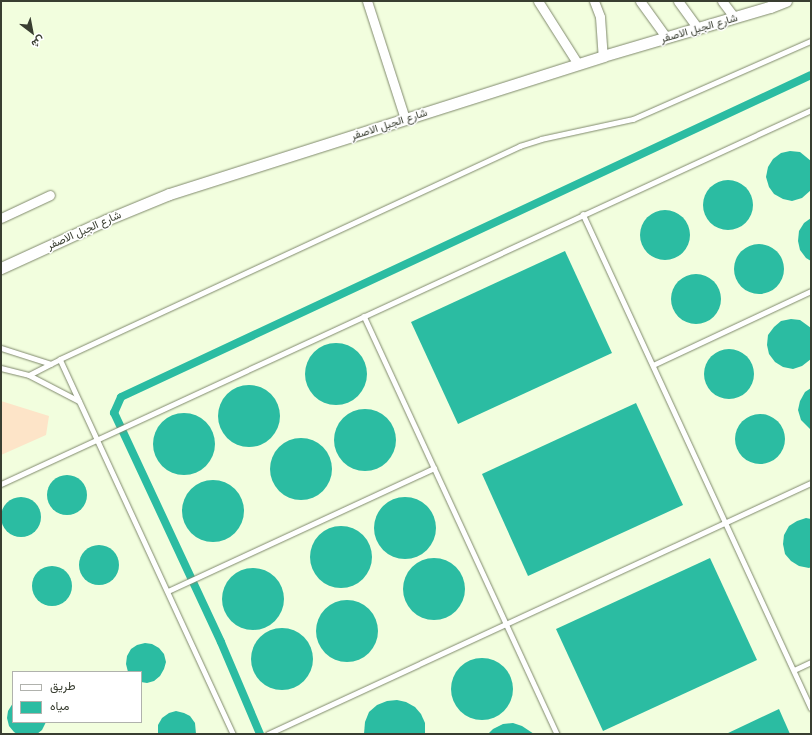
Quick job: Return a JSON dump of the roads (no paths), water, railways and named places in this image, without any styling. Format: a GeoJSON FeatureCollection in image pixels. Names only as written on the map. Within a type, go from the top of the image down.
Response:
{"type":"FeatureCollection","features":[{"type":"Feature","properties":{"kind":"street"},"geometry":{"type":"LineString","coordinates":[[367,1],[405,119]]}},
{"type":"Feature","properties":{"kind":"street"},"geometry":{"type":"LineString","coordinates":[[538,1],[578,64]]}},
{"type":"Feature","properties":{"kind":"street"},"geometry":{"type":"LineString","coordinates":[[594,1],[600,17],[603,56]]}},
{"type":"Feature","properties":{"kind":"street"},"geometry":{"type":"LineString","coordinates":[[640,1],[666,37]]}},
{"type":"Feature","properties":{"kind":"street"},"geometry":{"type":"LineString","coordinates":[[678,1],[698,29]]}},
{"type":"Feature","properties":{"kind":"street"},"geometry":{"type":"LineString","coordinates":[[722,1],[735,18]]}},
{"type":"Feature","properties":{"kind":"street","name":"شارع الجبل الاصفر"},"geometry":{"type":"LineString","coordinates":[[1,268],[106,220],[169,194],[603,56],[735,18],[769,4],[786,1]]}},
{"type":"Feature","properties":{"kind":"street"},"geometry":{"type":"LineString","coordinates":[[1,218],[50,195]]}},
{"type":"Feature","properties":{"kind":"lane"},"geometry":{"type":"LineString","coordinates":[[28,375],[520,146],[541,139],[632,119],[811,41]]}},
{"type":"Feature","properties":{"kind":"lane"},"geometry":{"type":"LineString","coordinates":[[1,484],[811,110]]}},
{"type":"Feature","properties":{"kind":"lane"},"geometry":{"type":"LineString","coordinates":[[583,214],[811,708]]}},
{"type":"Feature","properties":{"kind":"lane"},"geometry":{"type":"LineString","coordinates":[[653,365],[811,291]]}},
{"type":"Feature","properties":{"kind":"lane"},"geometry":{"type":"LineString","coordinates":[[364,316],[557,734]]}},
{"type":"Feature","properties":{"kind":"lane"},"geometry":{"type":"LineString","coordinates":[[1,348],[51,364]]}},
{"type":"Feature","properties":{"kind":"lane"},"geometry":{"type":"LineString","coordinates":[[60,359],[233,734]]}},
{"type":"Feature","properties":{"kind":"lane"},"geometry":{"type":"LineString","coordinates":[[1,368],[28,375],[79,401]]}},
{"type":"Feature","properties":{"kind":"lane"},"geometry":{"type":"LineString","coordinates":[[168,591],[434,468]]}},
{"type":"Feature","properties":{"kind":"lane"},"geometry":{"type":"LineString","coordinates":[[268,734],[507,625],[811,483]]}},
{"type":"Feature","properties":{"kind":"lane"},"geometry":{"type":"LineString","coordinates":[[794,670],[811,662]]}},
{"type":"Feature","properties":{"kind":"water"},"geometry":{"type":"Polygon","coordinates":[[[790,151],[800,152],[811,161],[811,190],[802,198],[792,201],[783,199],[774,194],[769,187],[766,177],[768,167],[773,159],[781,153],[790,151]]]}},
{"type":"Feature","properties":{"kind":"water"},"geometry":{"type":"Polygon","coordinates":[[[728,180],[737,182],[748,191],[753,205],[751,214],[742,225],[728,230],[719,228],[708,219],[703,205],[705,196],[714,185],[728,180]]]}},
{"type":"Feature","properties":{"kind":"water"},"geometry":{"type":"Polygon","coordinates":[[[665,210],[674,212],[685,221],[690,235],[688,244],[679,255],[665,260],[656,258],[645,249],[640,235],[642,226],[651,215],[665,210]]]}},
{"type":"Feature","properties":{"kind":"water"},"geometry":{"type":"Polygon","coordinates":[[[811,218],[811,261],[806,258],[800,250],[798,241],[799,231],[804,223],[811,218]]]}},
{"type":"Feature","properties":{"kind":"water"},"geometry":{"type":"Polygon","coordinates":[[[759,244],[768,246],[779,255],[784,269],[782,278],[773,289],[759,294],[750,292],[739,283],[734,269],[736,260],[745,249],[759,244]]]}},
{"type":"Feature","properties":{"kind":"water"},"geometry":{"type":"Polygon","coordinates":[[[565,251],[612,353],[458,424],[411,322],[565,251]]]}},
{"type":"Feature","properties":{"kind":"water"},"geometry":{"type":"Polygon","coordinates":[[[696,274],[705,276],[716,285],[721,299],[719,308],[710,319],[696,324],[687,322],[676,313],[671,299],[673,290],[682,279],[696,274]]]}},
{"type":"Feature","properties":{"kind":"water"},"geometry":{"type":"Polygon","coordinates":[[[791,319],[800,320],[811,328],[811,359],[802,366],[793,369],[783,367],[775,362],[769,354],[767,345],[768,335],[774,327],[781,321],[791,319]]]}},
{"type":"Feature","properties":{"kind":"water"},"geometry":{"type":"Polygon","coordinates":[[[336,343],[348,345],[358,352],[365,362],[367,374],[365,386],[358,396],[348,403],[336,405],[324,403],[314,396],[307,386],[305,374],[307,362],[314,352],[324,345],[336,343]]]}},
{"type":"Feature","properties":{"kind":"water"},"geometry":{"type":"Polygon","coordinates":[[[729,349],[738,351],[749,360],[754,374],[752,383],[743,394],[729,399],[720,397],[709,388],[704,374],[706,365],[715,354],[729,349]]]}},
{"type":"Feature","properties":{"kind":"water"},"geometry":{"type":"Polygon","coordinates":[[[249,385],[261,387],[271,394],[278,404],[280,416],[278,428],[271,438],[261,445],[249,447],[237,445],[227,438],[220,428],[218,416],[220,404],[227,394],[237,387],[249,385]]]}},
{"type":"Feature","properties":{"kind":"water"},"geometry":{"type":"Polygon","coordinates":[[[811,388],[811,430],[801,420],[798,410],[800,401],[805,392],[811,388]]]}},
{"type":"Feature","properties":{"kind":"water"},"geometry":{"type":"Polygon","coordinates":[[[636,403],[683,505],[528,576],[482,474],[636,403]]]}},
{"type":"Feature","properties":{"kind":"water"},"geometry":{"type":"Polygon","coordinates":[[[365,409],[382,414],[387,418],[391,423],[396,440],[391,457],[387,462],[382,466],[365,471],[348,466],[343,462],[339,457],[334,440],[339,423],[343,418],[348,414],[365,409]]]}},
{"type":"Feature","properties":{"kind":"water"},"geometry":{"type":"Polygon","coordinates":[[[184,413],[196,415],[206,422],[213,432],[215,444],[213,456],[206,466],[196,473],[184,475],[172,473],[162,466],[155,456],[153,444],[155,432],[162,422],[172,415],[184,413]]]}},
{"type":"Feature","properties":{"kind":"water"},"geometry":{"type":"Polygon","coordinates":[[[760,414],[769,416],[780,425],[785,439],[783,448],[774,459],[760,464],[751,462],[740,453],[735,439],[737,430],[746,419],[760,414]]]}},
{"type":"Feature","properties":{"kind":"water"},"geometry":{"type":"Polygon","coordinates":[[[301,438],[313,440],[323,447],[330,457],[332,469],[330,481],[323,491],[313,498],[301,500],[289,498],[279,491],[272,481],[270,469],[272,457],[279,447],[289,440],[301,438]]]}},
{"type":"Feature","properties":{"kind":"water"},"geometry":{"type":"Polygon","coordinates":[[[67,475],[81,481],[87,495],[81,509],[67,515],[53,509],[47,495],[53,481],[67,475]]]}},
{"type":"Feature","properties":{"kind":"water"},"geometry":{"type":"Polygon","coordinates":[[[213,480],[225,482],[235,489],[242,499],[244,511],[242,523],[235,533],[225,540],[213,542],[201,540],[191,533],[184,523],[182,511],[184,499],[191,489],[201,482],[213,480]]]}},
{"type":"Feature","properties":{"kind":"water"},"geometry":{"type":"Polygon","coordinates":[[[21,497],[35,503],[41,517],[35,531],[21,537],[7,531],[1,517],[7,503],[21,497]]]}},
{"type":"Feature","properties":{"kind":"water"},"geometry":{"type":"Polygon","coordinates":[[[405,497],[417,499],[427,506],[434,516],[436,528],[434,540],[427,550],[417,557],[405,559],[393,557],[383,550],[376,540],[374,528],[376,516],[383,506],[393,499],[405,497]]]}},
{"type":"Feature","properties":{"kind":"water"},"geometry":{"type":"Polygon","coordinates":[[[806,518],[811,519],[811,567],[809,568],[799,566],[791,561],[785,554],[783,544],[784,535],[789,526],[806,518]]]}},
{"type":"Feature","properties":{"kind":"water"},"geometry":{"type":"Polygon","coordinates":[[[341,526],[353,528],[363,535],[370,545],[372,557],[370,569],[363,579],[353,586],[341,588],[329,586],[319,579],[312,569],[310,557],[312,545],[319,535],[329,528],[341,526]]]}},
{"type":"Feature","properties":{"kind":"water"},"geometry":{"type":"Polygon","coordinates":[[[99,545],[113,551],[119,565],[113,579],[99,585],[85,579],[79,565],[85,551],[99,545]]]}},
{"type":"Feature","properties":{"kind":"water"},"geometry":{"type":"Polygon","coordinates":[[[434,558],[446,560],[456,567],[463,577],[465,589],[463,601],[456,611],[446,618],[434,620],[422,618],[412,611],[405,601],[403,589],[405,577],[412,567],[422,560],[434,558]]]}},
{"type":"Feature","properties":{"kind":"water"},"geometry":{"type":"Polygon","coordinates":[[[710,558],[757,660],[603,731],[556,629],[710,558]]]}},
{"type":"Feature","properties":{"kind":"water"},"geometry":{"type":"Polygon","coordinates":[[[52,566],[66,572],[72,586],[66,600],[52,606],[38,600],[32,586],[38,572],[52,566]]]}},
{"type":"Feature","properties":{"kind":"water"},"geometry":{"type":"Polygon","coordinates":[[[253,568],[265,570],[275,577],[282,587],[284,599],[282,611],[275,621],[265,628],[253,630],[241,628],[231,621],[224,611],[222,599],[224,587],[231,577],[241,570],[253,568]]]}},
{"type":"Feature","properties":{"kind":"water"},"geometry":{"type":"Polygon","coordinates":[[[347,600],[359,602],[369,609],[376,619],[378,631],[376,643],[369,653],[359,660],[347,662],[335,660],[325,653],[318,643],[316,631],[318,619],[325,609],[335,602],[347,600]]]}},
{"type":"Feature","properties":{"kind":"water"},"geometry":{"type":"Polygon","coordinates":[[[282,628],[294,630],[304,637],[311,647],[313,659],[311,671],[304,681],[294,688],[282,690],[270,688],[260,681],[253,671],[251,659],[253,647],[260,637],[270,630],[282,628]]]}},
{"type":"Feature","properties":{"kind":"water"},"geometry":{"type":"Polygon","coordinates":[[[145,643],[152,644],[159,648],[164,654],[166,662],[164,669],[160,676],[154,681],[147,683],[142,682],[142,671],[128,671],[126,664],[127,656],[131,649],[137,645],[145,643]]]}},
{"type":"Feature","properties":{"kind":"water"},"geometry":{"type":"Polygon","coordinates":[[[482,658],[494,660],[504,667],[511,677],[513,689],[511,701],[504,711],[494,718],[482,720],[470,718],[460,711],[453,701],[451,689],[453,677],[460,667],[470,660],[482,658]]]}},
{"type":"Feature","properties":{"kind":"water"},"geometry":{"type":"Polygon","coordinates":[[[397,700],[406,702],[415,707],[421,714],[425,723],[425,734],[364,734],[365,722],[369,712],[377,705],[387,701],[397,700]]]}},
{"type":"Feature","properties":{"kind":"water"},"geometry":{"type":"Polygon","coordinates":[[[12,705],[12,723],[46,723],[42,730],[37,734],[17,734],[9,726],[7,718],[8,711],[12,705]]]}},
{"type":"Feature","properties":{"kind":"water"},"geometry":{"type":"Polygon","coordinates":[[[779,709],[790,734],[726,734],[779,709]]]}},
{"type":"Feature","properties":{"kind":"water"},"geometry":{"type":"Polygon","coordinates":[[[176,711],[190,716],[195,723],[196,734],[158,734],[158,725],[162,718],[169,713],[176,711]]]}},
{"type":"Feature","properties":{"kind":"water"},"geometry":{"type":"Polygon","coordinates":[[[513,723],[522,726],[534,734],[488,734],[493,729],[503,724],[513,723]]]}},
{"type":"Feature","properties":{"kind":"waterway"},"geometry":{"type":"LineString","coordinates":[[260,734],[221,642],[114,413],[121,397],[811,75]]}}]}
